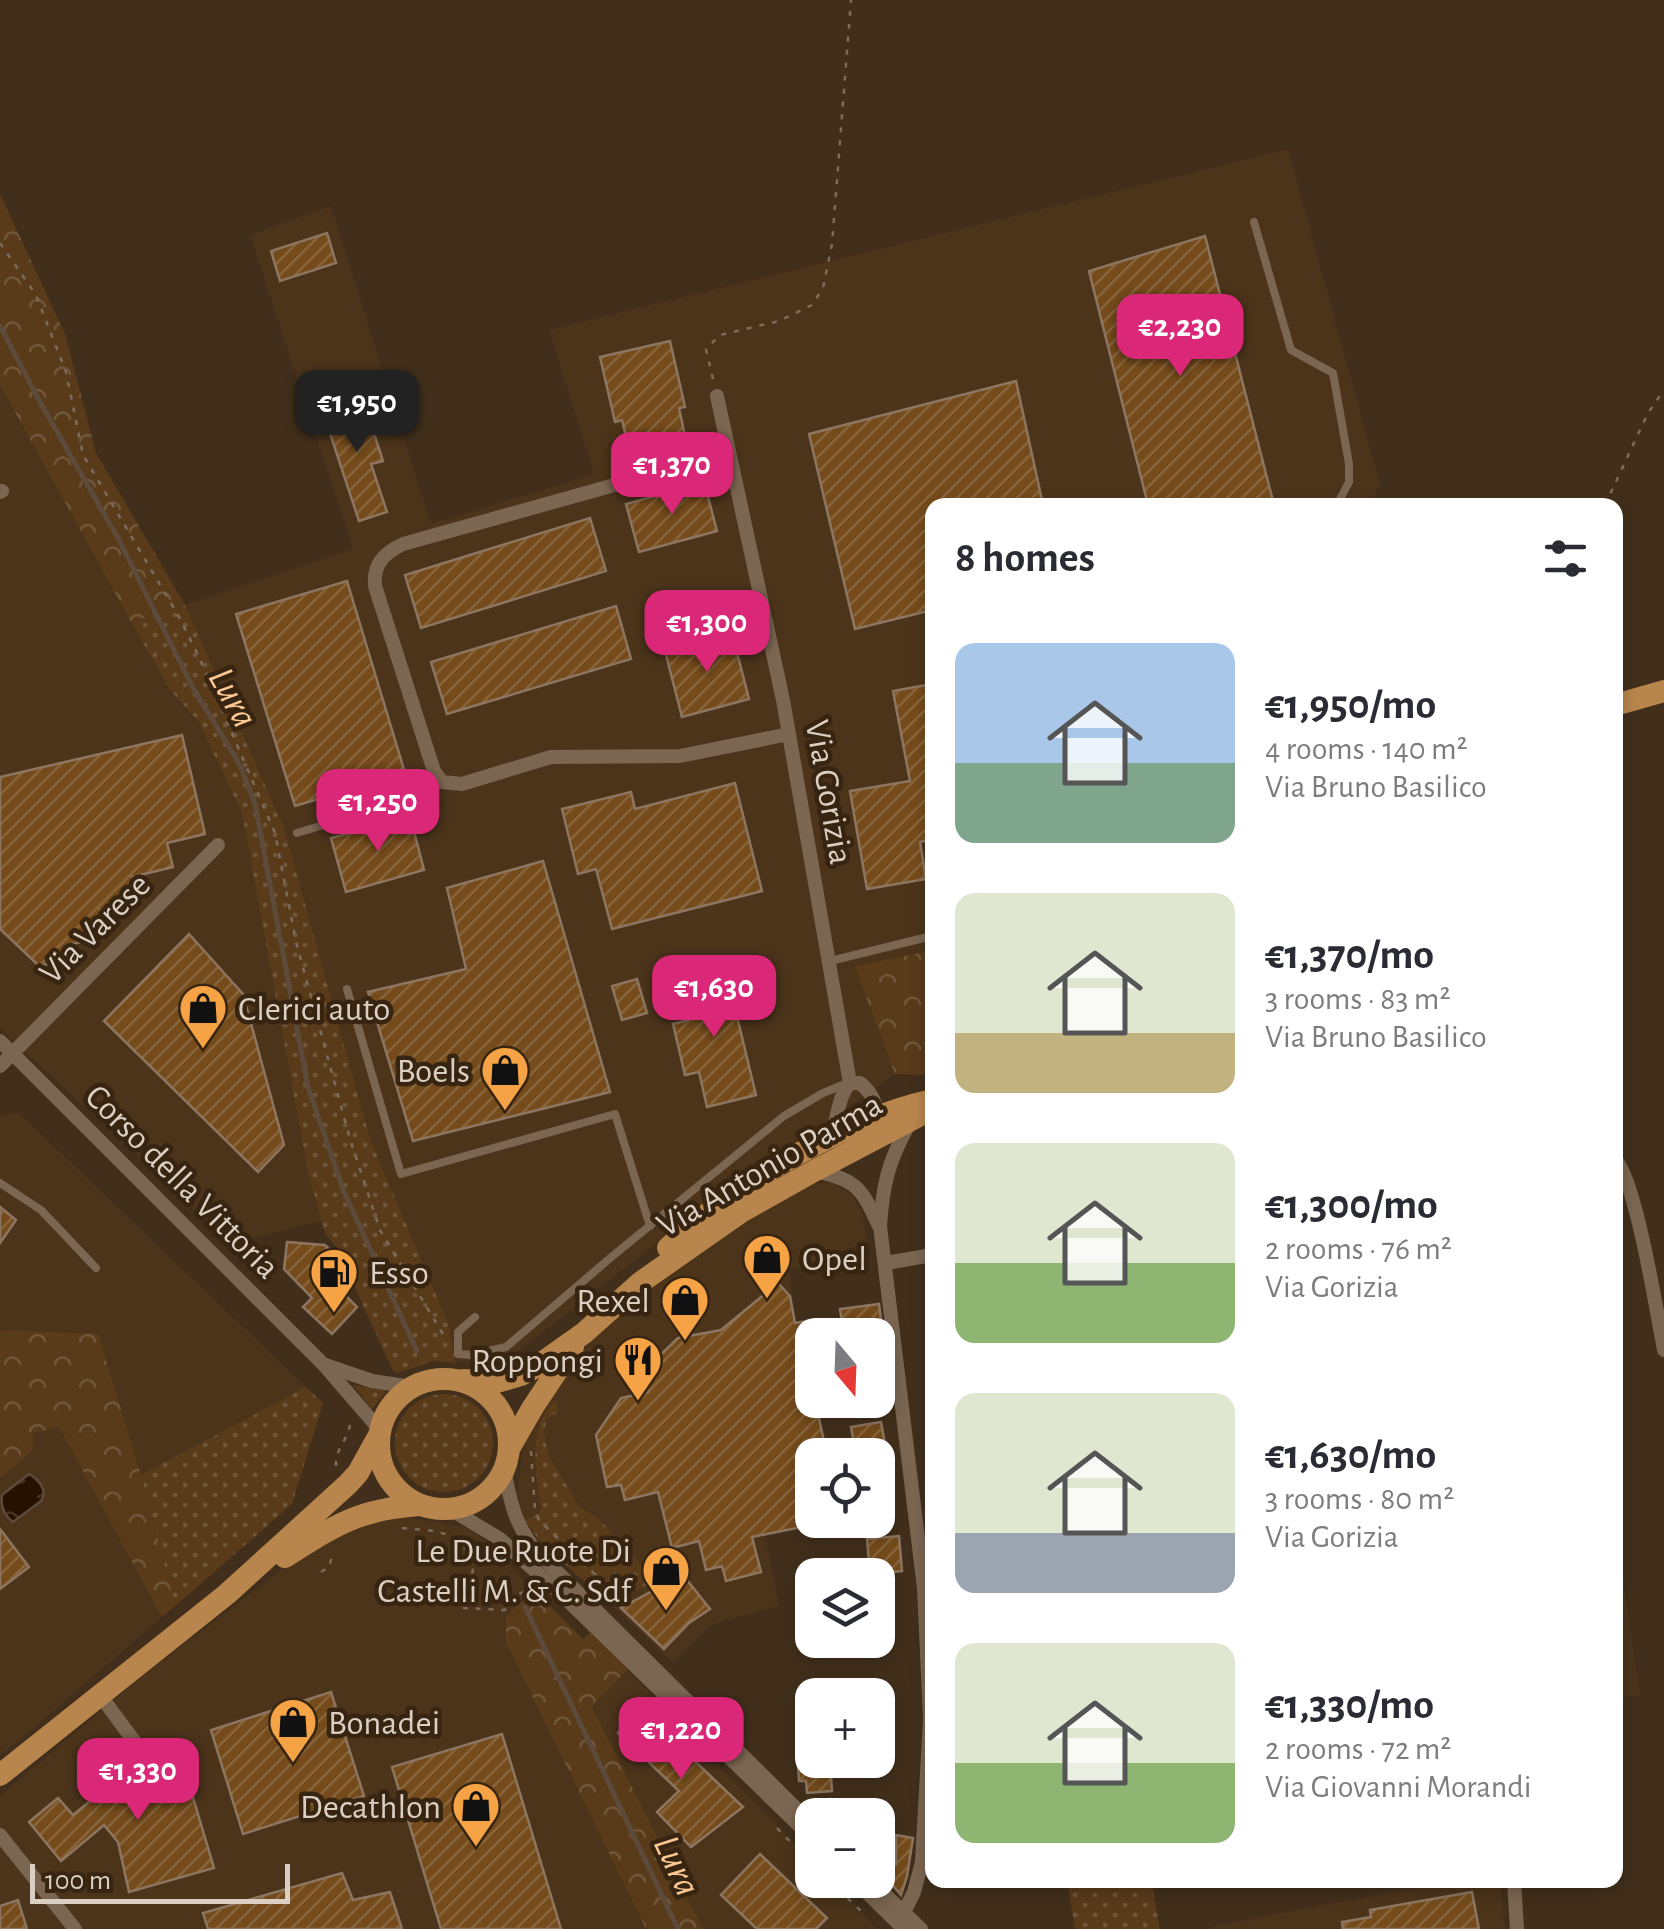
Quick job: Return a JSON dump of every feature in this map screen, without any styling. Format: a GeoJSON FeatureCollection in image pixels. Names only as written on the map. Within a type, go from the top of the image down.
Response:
{"type":"FeatureCollection","features":[{"type":"Feature","properties":{"kind":"main road"},"geometry":{"type":"LineString","coordinates":[[1623,703],[1664,691]]}},
{"type":"Feature","properties":{"kind":"main road","name":"Via Antonio Parma"},"geometry":{"type":"LineString","coordinates":[[641,1282],[683,1234],[737,1191],[875,1116],[925,1102]]}},
{"type":"Feature","properties":{"kind":"main road","name":"Via Antonio Parma"},"geometry":{"type":"LineString","coordinates":[[462,1380],[497,1382],[521,1375],[584,1333],[641,1282],[740,1212],[925,1113]]}},
{"type":"Feature","properties":{"kind":"main road","name":"Via Antonio Parma"},"geometry":{"type":"LineString","coordinates":[[515,1454],[550,1379],[584,1333]]}},
{"type":"Feature","properties":{"kind":"main road"},"geometry":{"type":"LineString","coordinates":[[0,1776],[228,1594],[348,1484],[358,1473],[392,1404],[412,1387],[436,1378],[462,1380],[485,1392],[502,1411],[515,1454],[482,1497],[472,1503],[440,1509],[420,1504],[400,1492],[386,1474],[379,1452],[380,1432]]}},
{"type":"Feature","properties":{"kind":"main road"},"geometry":{"type":"LineString","coordinates":[[228,1594],[338,1524],[380,1510],[420,1504]]}},
{"type":"Feature","properties":{"kind":"street","name":"Via Gorizia"},"geometry":{"type":"LineString","coordinates":[[717,396],[789,734],[850,1082],[842,1094],[827,1141]]}},
{"type":"Feature","properties":{"kind":"street"},"geometry":{"type":"LineString","coordinates":[[729,453],[403,544],[379,560],[375,586],[434,771],[442,782],[462,784],[552,757],[680,756],[789,734]]}},
{"type":"Feature","properties":{"kind":"street","name":"Via Varese"},"geometry":{"type":"LineString","coordinates":[[0,1066],[218,845]]}},
{"type":"Feature","properties":{"kind":"street","name":"Corso della Vittoria"},"geometry":{"type":"LineString","coordinates":[[0,1041],[324,1365],[380,1432]]}},
{"type":"Feature","properties":{"kind":"street","name":"Via Gorizia"},"geometry":{"type":"LineString","coordinates":[[850,1082],[868,1090],[875,1102],[875,1116]]}},
{"type":"Feature","properties":{"kind":"street"},"geometry":{"type":"LineString","coordinates":[[875,1116],[857,1140],[822,1161],[814,1171],[852,1182],[864,1194],[880,1226]]}},
{"type":"Feature","properties":{"kind":"street"},"geometry":{"type":"LineString","coordinates":[[909,1123],[885,1176],[880,1226],[925,1610]]}},
{"type":"Feature","properties":{"kind":"street"},"geometry":{"type":"LineString","coordinates":[[1623,1171],[1638,1220],[1664,1350]]}},
{"type":"Feature","properties":{"kind":"street"},"geometry":{"type":"LineString","coordinates":[[886,1262],[925,1256]]}},
{"type":"Feature","properties":{"kind":"street","name":"Corso della Vittoria"},"geometry":{"type":"LineString","coordinates":[[324,1365],[372,1382],[412,1387]]}},
{"type":"Feature","properties":{"kind":"street"},"geometry":{"type":"LineString","coordinates":[[515,1454],[514,1518],[537,1552],[795,1807]]}},
{"type":"Feature","properties":{"kind":"street"},"geometry":{"type":"LineString","coordinates":[[450,1509],[493,1534],[561,1594],[795,1821]]}},
{"type":"Feature","properties":{"kind":"street"},"geometry":{"type":"LineString","coordinates":[[100,1695],[134,1741],[108,1761]]}},
{"type":"Feature","properties":{"kind":"street"},"geometry":{"type":"LineString","coordinates":[[904,1912],[922,1862],[925,1808]]}},
{"type":"Feature","properties":{"kind":"street"},"geometry":{"type":"LineString","coordinates":[[0,1835],[75,1929]]}},
{"type":"Feature","properties":{"kind":"street"},"geometry":{"type":"LineString","coordinates":[[1514,1888],[1517,1929]]}},
{"type":"Feature","properties":{"kind":"street"},"geometry":{"type":"LineString","coordinates":[[872,1898],[904,1929]]}},
{"type":"Feature","properties":{"kind":"street"},"geometry":{"type":"LineString","coordinates":[[889,1898],[922,1929]]}},
{"type":"Feature","properties":{"kind":"lane"},"geometry":{"type":"LineString","coordinates":[[1254,222],[1291,350],[1332,373],[1349,464],[1349,482],[1340,498]]}},
{"type":"Feature","properties":{"kind":"lane"},"geometry":{"type":"LineString","coordinates":[[298,833],[422,795],[442,782]]}},
{"type":"Feature","properties":{"kind":"lane"},"geometry":{"type":"LineString","coordinates":[[830,961],[925,938]]}},
{"type":"Feature","properties":{"kind":"lane"},"geometry":{"type":"LineString","coordinates":[[347,988],[400,1174],[615,1114],[650,1226]]}},
{"type":"Feature","properties":{"kind":"lane"},"geometry":{"type":"LineString","coordinates":[[474,1318],[458,1332],[458,1354],[471,1356],[506,1347],[784,1116],[850,1082]]}},
{"type":"Feature","properties":{"kind":"lane"},"geometry":{"type":"LineString","coordinates":[[0,1183],[41,1210],[96,1268]]}},
{"type":"Feature","properties":{"kind":"path"},"geometry":{"type":"LineString","coordinates":[[717,396],[706,349],[720,334],[780,321],[812,305],[824,288],[832,244],[851,0]]}},
{"type":"Feature","properties":{"kind":"path"},"geometry":{"type":"LineString","coordinates":[[0,243],[36,294],[66,372],[83,456],[200,657],[274,833],[296,942],[350,1139],[380,1230],[442,1335],[458,1354]]}},
{"type":"Feature","properties":{"kind":"path"},"geometry":{"type":"LineString","coordinates":[[1608,498],[1648,413],[1664,390]]}},
{"type":"Feature","properties":{"kind":"path"},"geometry":{"type":"LineString","coordinates":[[337,1471],[337,1449],[349,1432],[349,1416]]}},
{"type":"Feature","properties":{"kind":"path"},"geometry":{"type":"LineString","coordinates":[[515,1454],[536,1510]]}},
{"type":"Feature","properties":{"kind":"path"},"geometry":{"type":"LineString","coordinates":[[391,1527],[456,1537],[474,1565],[464,1608],[505,1610],[513,1597],[527,1589],[540,1589]]}},
{"type":"Feature","properties":{"kind":"path"},"geometry":{"type":"LineString","coordinates":[[474,1565],[484,1556],[480,1541]]}},
{"type":"Feature","properties":{"kind":"path"},"geometry":{"type":"LineString","coordinates":[[322,1572],[329,1568],[340,1542]]}},
{"type":"Feature","properties":{"kind":"path"},"geometry":{"type":"LineString","coordinates":[[847,1898],[867,1917]]}},
{"type":"Feature","properties":{"kind":"shaded area"},"geometry":{"type":"Polygon","coordinates":[[[1288,149],[1380,484],[1375,498],[925,498],[925,1075],[895,1074],[680,1225],[513,1355],[455,1363],[449,1325],[370,1139],[185,605],[353,549],[250,235],[331,206],[431,524],[594,474],[549,330],[1288,149]]]}},
{"type":"Feature","properties":{"kind":"shaded area"},"geometry":{"type":"Polygon","coordinates":[[[0,385],[169,690],[198,721],[242,813],[308,1172],[322,1221],[231,1244],[0,1028],[0,385]]]}},
{"type":"Feature","properties":{"kind":"shaded area"},"geometry":{"type":"Polygon","coordinates":[[[18,1112],[323,1403],[292,1504],[0,1755],[0,1116],[18,1112]]]}},
{"type":"Feature","properties":{"kind":"shaded area"},"geometry":{"type":"Polygon","coordinates":[[[832,1182],[853,1196],[862,1211],[867,1242],[789,1270],[795,1323],[795,1418],[819,1418],[823,1438],[795,1438],[795,1474],[755,1483],[779,1606],[710,1625],[673,1663],[541,1543],[525,1520],[517,1492],[526,1432],[544,1399],[613,1320],[702,1245],[810,1184],[832,1182]]]}},
{"type":"Feature","properties":{"kind":"shaded area"},"geometry":{"type":"Polygon","coordinates":[[[403,1517],[471,1528],[539,1595],[528,1596],[506,1643],[646,1929],[0,1929],[0,1796],[145,1674],[304,1553],[336,1532],[403,1517]]]}},
{"type":"Feature","properties":{"kind":"shaded area"},"geometry":{"type":"Polygon","coordinates":[[[1623,1577],[1640,1695],[1623,1698],[1623,1577]]]}},
{"type":"Feature","properties":{"kind":"shaded area"},"geometry":{"type":"Polygon","coordinates":[[[627,1670],[795,1844],[795,1898],[847,1898],[877,1929],[703,1929],[592,1705],[627,1670]]]}},
{"type":"Feature","properties":{"kind":"shaded area"},"geometry":{"type":"Polygon","coordinates":[[[1501,1888],[1505,1929],[1213,1929],[1213,1926],[1399,1891],[1501,1888]]]}},
{"type":"Feature","properties":{"kind":"green space"},"geometry":{"type":"Polygon","coordinates":[[[0,194],[65,334],[96,453],[185,605],[131,622],[0,385],[0,194]]]}},
{"type":"Feature","properties":{"kind":"green space"},"geometry":{"type":"Polygon","coordinates":[[[185,605],[284,828],[370,1139],[449,1325],[455,1363],[433,1361],[397,1373],[392,1369],[347,1270],[347,1261],[325,1233],[308,1172],[242,813],[198,721],[170,690],[131,622],[185,605]]]}},
{"type":"Feature","properties":{"kind":"green space"},"geometry":{"type":"Polygon","coordinates":[[[925,952],[925,1075],[895,1074],[855,967],[925,952]]]}},
{"type":"Feature","properties":{"kind":"green space"},"geometry":{"type":"Polygon","coordinates":[[[0,1330],[98,1334],[175,1606],[162,1617],[59,1427],[33,1433],[33,1450],[0,1478],[0,1330]]]}},
{"type":"Feature","properties":{"kind":"green space"},"geometry":{"type":"Polygon","coordinates":[[[353,1385],[384,1390],[385,1393],[372,1409],[353,1385]]]}},
{"type":"Feature","properties":{"kind":"green space"},"geometry":{"type":"Polygon","coordinates":[[[306,1387],[323,1403],[292,1504],[175,1606],[141,1475],[306,1387]]]}},
{"type":"Feature","properties":{"kind":"green space"},"geometry":{"type":"Polygon","coordinates":[[[444,1394],[463,1398],[479,1408],[489,1424],[493,1443],[489,1462],[479,1478],[463,1488],[444,1492],[425,1488],[409,1478],[399,1462],[395,1443],[399,1424],[409,1408],[425,1398],[444,1394]]]}},
{"type":"Feature","properties":{"kind":"green space"},"geometry":{"type":"Polygon","coordinates":[[[556,1400],[558,1412],[547,1419],[544,1432],[548,1454],[579,1506],[601,1521],[655,1581],[610,1604],[541,1543],[525,1520],[542,1508],[536,1466],[537,1437],[556,1400]]]}},
{"type":"Feature","properties":{"kind":"green space"},"geometry":{"type":"Polygon","coordinates":[[[539,1595],[583,1639],[592,1632],[628,1669],[592,1706],[703,1929],[646,1929],[506,1643],[506,1617],[524,1600],[539,1595]]]}},
{"type":"Feature","properties":{"kind":"green space"},"geometry":{"type":"Polygon","coordinates":[[[1068,1888],[1152,1888],[1160,1929],[1075,1929],[1068,1888]]]}},
{"type":"Feature","properties":{"kind":"water"},"geometry":{"type":"Polygon","coordinates":[[[29,1474],[41,1486],[43,1497],[13,1522],[3,1510],[2,1495],[29,1474]]]}},
{"type":"Feature","properties":{"kind":"building"},"geometry":{"type":"Polygon","coordinates":[[[327,233],[336,263],[280,281],[271,251],[327,233]]]}},
{"type":"Feature","properties":{"kind":"building"},"geometry":{"type":"Polygon","coordinates":[[[1205,236],[1272,498],[1146,498],[1089,271],[1205,236]]]}},
{"type":"Feature","properties":{"kind":"building"},"geometry":{"type":"Polygon","coordinates":[[[670,341],[685,407],[679,408],[685,436],[629,449],[622,420],[615,422],[600,357],[670,341]]]}},
{"type":"Feature","properties":{"kind":"building"},"geometry":{"type":"Polygon","coordinates":[[[1016,381],[1041,498],[925,498],[925,612],[855,629],[809,434],[1016,381]]]}},
{"type":"Feature","properties":{"kind":"building"},"geometry":{"type":"Polygon","coordinates":[[[362,396],[383,461],[371,464],[387,512],[359,521],[322,409],[362,396]]]}},
{"type":"Feature","properties":{"kind":"building"},"geometry":{"type":"Polygon","coordinates":[[[704,482],[717,531],[639,552],[626,504],[704,482]]]}},
{"type":"Feature","properties":{"kind":"building"},"geometry":{"type":"Polygon","coordinates":[[[590,518],[606,571],[421,628],[405,575],[590,518]]]}},
{"type":"Feature","properties":{"kind":"building"},"geometry":{"type":"Polygon","coordinates":[[[347,581],[405,773],[295,806],[236,614],[347,581]]]}},
{"type":"Feature","properties":{"kind":"building"},"geometry":{"type":"Polygon","coordinates":[[[616,606],[631,659],[447,714],[431,662],[616,606]]]}},
{"type":"Feature","properties":{"kind":"building"},"geometry":{"type":"Polygon","coordinates":[[[716,637],[718,641],[733,637],[749,699],[682,717],[665,651],[716,637]]]}},
{"type":"Feature","properties":{"kind":"building"},"geometry":{"type":"Polygon","coordinates":[[[925,685],[925,841],[920,842],[925,879],[867,889],[850,791],[910,781],[893,691],[925,685]]]}},
{"type":"Feature","properties":{"kind":"building"},"geometry":{"type":"Polygon","coordinates":[[[182,735],[205,834],[167,843],[173,867],[132,877],[138,901],[100,910],[106,936],[68,945],[71,959],[39,966],[0,929],[0,777],[182,735]]]}},
{"type":"Feature","properties":{"kind":"building"},"geometry":{"type":"Polygon","coordinates":[[[735,783],[762,891],[612,929],[596,869],[578,874],[562,809],[631,792],[635,809],[735,783]]]}},
{"type":"Feature","properties":{"kind":"building"},"geometry":{"type":"Polygon","coordinates":[[[410,816],[424,870],[346,892],[331,838],[410,816]]]}},
{"type":"Feature","properties":{"kind":"building"},"geometry":{"type":"Polygon","coordinates":[[[543,861],[610,1092],[413,1141],[368,992],[466,969],[447,888],[543,861]]]}},
{"type":"Feature","properties":{"kind":"building"},"geometry":{"type":"Polygon","coordinates":[[[189,934],[243,994],[284,1145],[258,1172],[104,1021],[189,934]]]}},
{"type":"Feature","properties":{"kind":"building"},"geometry":{"type":"Polygon","coordinates":[[[725,967],[756,1095],[707,1107],[699,1072],[685,1075],[673,1024],[693,1019],[683,977],[725,967]]]}},
{"type":"Feature","properties":{"kind":"building"},"geometry":{"type":"Polygon","coordinates":[[[637,979],[647,1013],[622,1020],[612,986],[637,979]]]}},
{"type":"Feature","properties":{"kind":"building"},"geometry":{"type":"Polygon","coordinates":[[[0,1207],[16,1220],[0,1243],[0,1207]]]}},
{"type":"Feature","properties":{"kind":"building"},"geometry":{"type":"Polygon","coordinates":[[[287,1242],[325,1245],[346,1266],[331,1281],[357,1307],[332,1334],[303,1307],[312,1298],[284,1269],[287,1242]]]}},
{"type":"Feature","properties":{"kind":"building"},"geometry":{"type":"Polygon","coordinates":[[[778,1283],[790,1296],[795,1323],[795,1418],[819,1418],[823,1438],[795,1438],[795,1528],[752,1537],[761,1572],[726,1581],[722,1566],[706,1570],[699,1541],[672,1548],[658,1492],[625,1500],[621,1485],[607,1487],[596,1435],[621,1398],[648,1392],[644,1375],[649,1374],[648,1367],[678,1338],[721,1330],[778,1283]]]}},
{"type":"Feature","properties":{"kind":"building"},"geometry":{"type":"Polygon","coordinates":[[[879,1304],[881,1318],[841,1318],[840,1309],[879,1304]]]}},
{"type":"Feature","properties":{"kind":"building"},"geometry":{"type":"Polygon","coordinates":[[[881,1422],[884,1438],[853,1438],[851,1427],[881,1422]]]}},
{"type":"Feature","properties":{"kind":"building"},"geometry":{"type":"Polygon","coordinates":[[[0,1529],[29,1567],[0,1589],[0,1529]]]}},
{"type":"Feature","properties":{"kind":"building"},"geometry":{"type":"Polygon","coordinates":[[[899,1536],[902,1571],[895,1572],[895,1558],[869,1558],[867,1539],[899,1536]]]}},
{"type":"Feature","properties":{"kind":"building","name":"Le Due Ruote Di Castelli M. & C. Sdf"},"geometry":{"type":"Polygon","coordinates":[[[678,1577],[687,1580],[710,1609],[689,1623],[664,1649],[621,1608],[678,1577]]]}},
{"type":"Feature","properties":{"kind":"building"},"geometry":{"type":"Polygon","coordinates":[[[331,1692],[364,1796],[243,1834],[211,1730],[331,1692]]]}},
{"type":"Feature","properties":{"kind":"building"},"geometry":{"type":"Polygon","coordinates":[[[640,1709],[743,1807],[691,1847],[657,1812],[679,1791],[618,1733],[640,1709]]]}},
{"type":"Feature","properties":{"kind":"building","name":"Decathlon"},"geometry":{"type":"Polygon","coordinates":[[[502,1734],[561,1929],[441,1929],[392,1767],[502,1734]]]}},
{"type":"Feature","properties":{"kind":"building"},"geometry":{"type":"Polygon","coordinates":[[[160,1744],[186,1774],[214,1868],[129,1892],[118,1842],[104,1825],[61,1861],[29,1822],[58,1798],[73,1815],[160,1744]]]}},
{"type":"Feature","properties":{"kind":"building"},"geometry":{"type":"Polygon","coordinates":[[[799,1778],[831,1778],[832,1791],[807,1793],[806,1781],[799,1778]]]}},
{"type":"Feature","properties":{"kind":"building"},"geometry":{"type":"Polygon","coordinates":[[[896,1835],[913,1838],[901,1895],[895,1888],[896,1835]]]}},
{"type":"Feature","properties":{"kind":"building"},"geometry":{"type":"Polygon","coordinates":[[[760,1854],[795,1887],[795,1898],[806,1898],[827,1918],[816,1929],[757,1929],[721,1895],[760,1854]]]}},
{"type":"Feature","properties":{"kind":"building"},"geometry":{"type":"Polygon","coordinates":[[[342,1873],[353,1900],[390,1892],[402,1929],[208,1929],[203,1913],[342,1873]]]}},
{"type":"Feature","properties":{"kind":"building"},"geometry":{"type":"Polygon","coordinates":[[[1472,1892],[1479,1929],[1343,1929],[1342,1922],[1371,1917],[1370,1910],[1472,1892]]]}},
{"type":"Feature","properties":{"kind":"building"},"geometry":{"type":"Polygon","coordinates":[[[18,1900],[27,1929],[0,1929],[0,1906],[18,1900]]]}},
{"type":"Feature","properties":{"kind":"waterway","name":"Lura"},"geometry":{"type":"LineString","coordinates":[[0,326],[119,540],[193,688],[240,765],[255,804],[308,1087],[344,1192],[417,1351]]}},
{"type":"Feature","properties":{"kind":"waterway","name":"Lura"},"geometry":{"type":"LineString","coordinates":[[525,1607],[678,1929]]}},
{"type":"Feature","properties":{"kind":"place","name":"Clerici auto"},"geometry":{"type":"Point","coordinates":[203,1050]}},
{"type":"Feature","properties":{"kind":"place","name":"Boels"},"geometry":{"type":"Point","coordinates":[505,1112]}},
{"type":"Feature","properties":{"kind":"place","name":"Opel"},"geometry":{"type":"Point","coordinates":[767,1300]}},
{"type":"Feature","properties":{"kind":"place","name":"Esso"},"geometry":{"type":"Point","coordinates":[334,1314]}},
{"type":"Feature","properties":{"kind":"place","name":"Rexel"},"geometry":{"type":"Point","coordinates":[685,1342]}},
{"type":"Feature","properties":{"kind":"place","name":"Roppongi"},"geometry":{"type":"Point","coordinates":[638,1402]}},
{"type":"Feature","properties":{"kind":"place","name":"Le Due Ruote Di Castelli M. & C. Sdf"},"geometry":{"type":"Point","coordinates":[666,1612]}},
{"type":"Feature","properties":{"kind":"place","name":"Bonadei"},"geometry":{"type":"Point","coordinates":[293,1764]}},
{"type":"Feature","properties":{"kind":"place","name":"Decathlon"},"geometry":{"type":"Point","coordinates":[476,1848]}}]}
